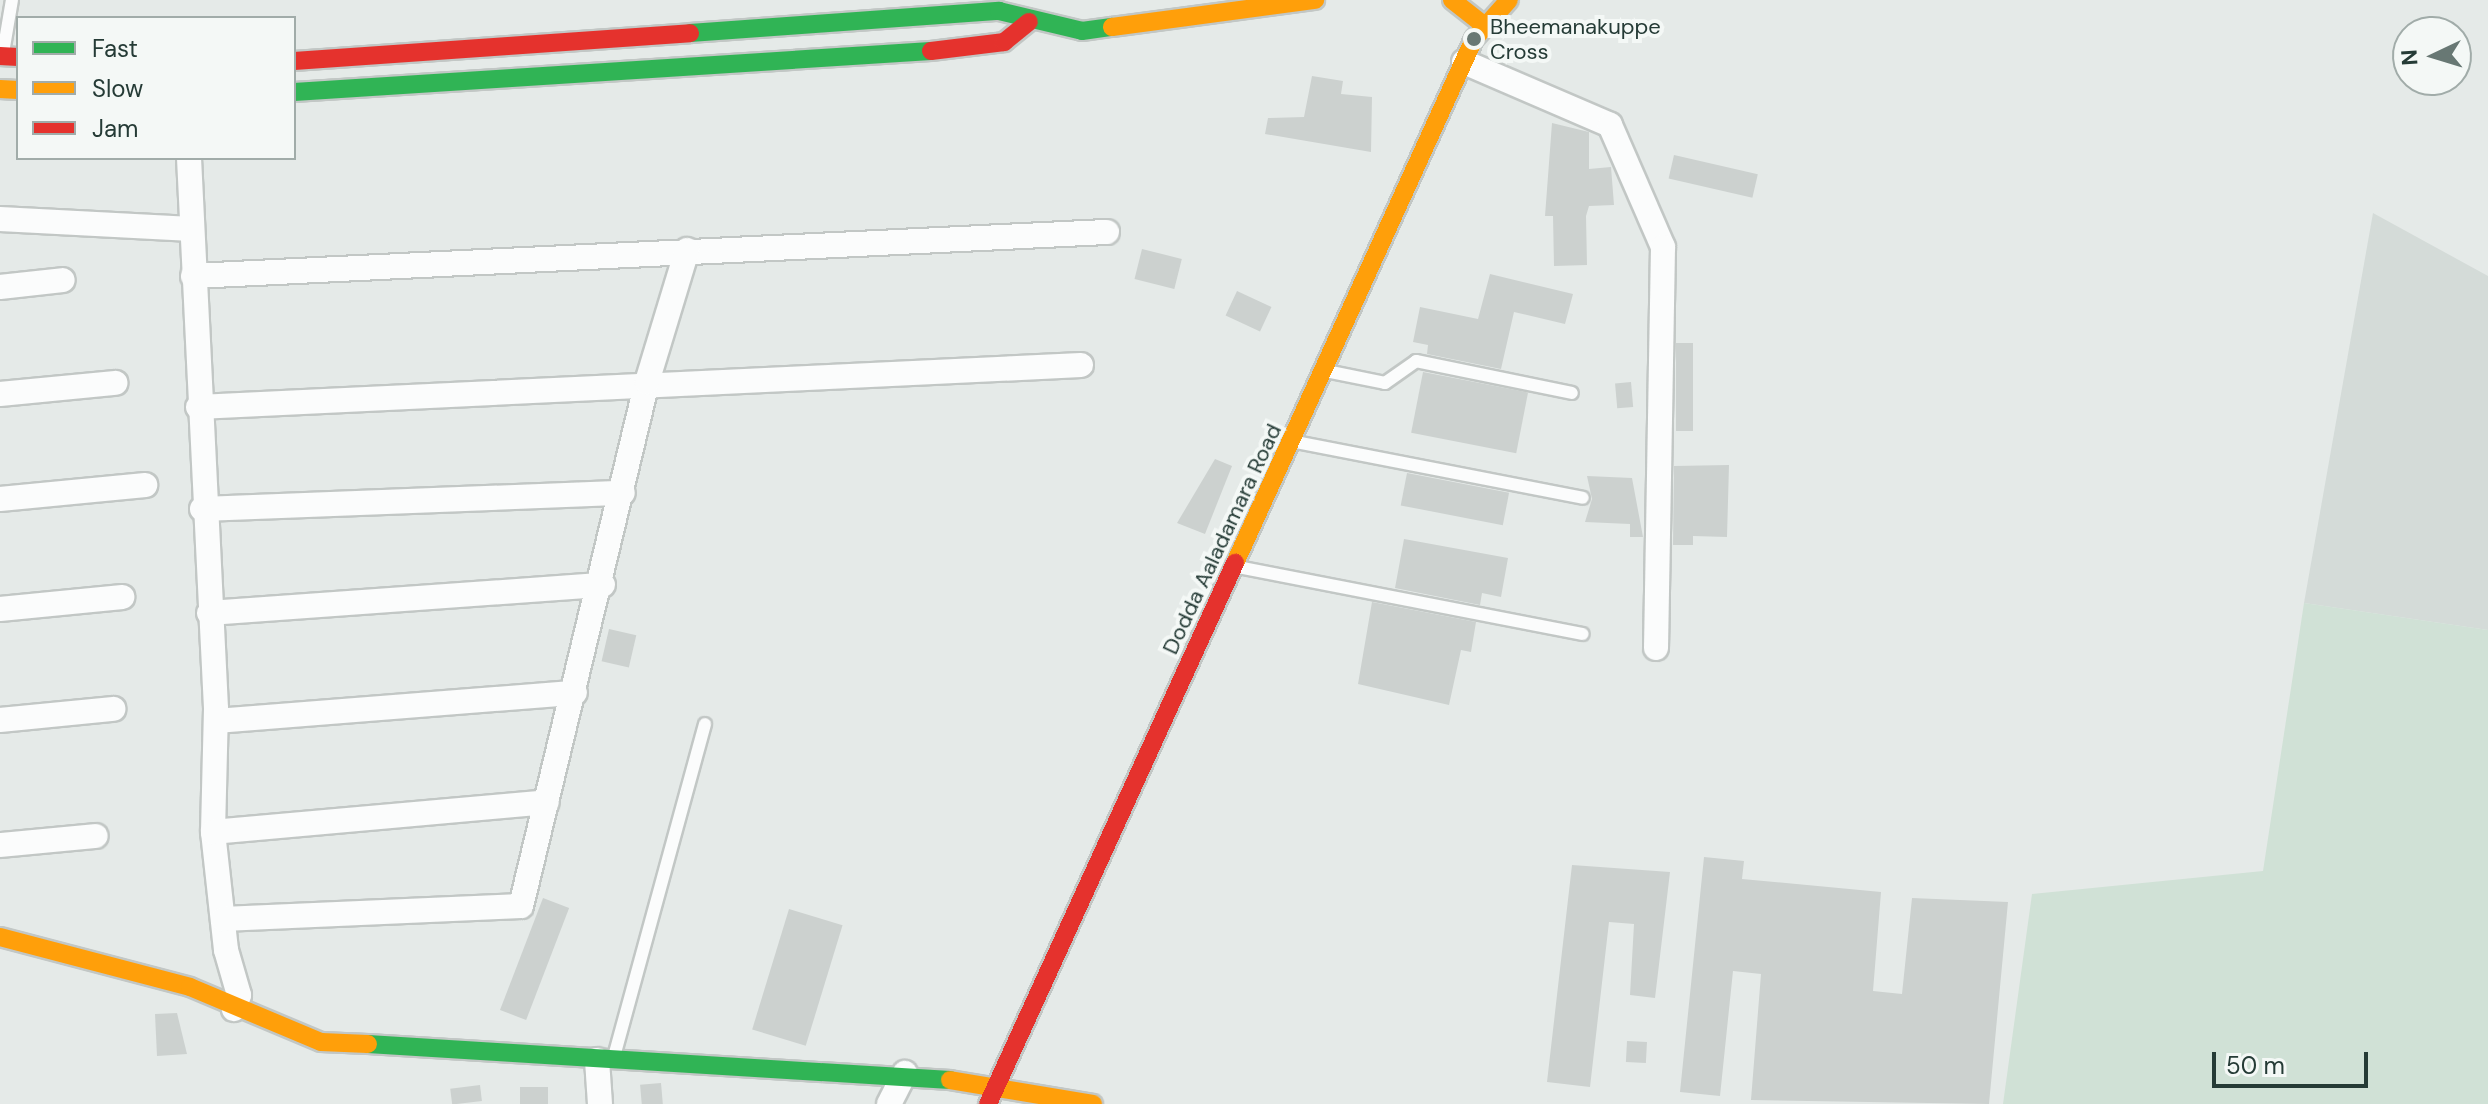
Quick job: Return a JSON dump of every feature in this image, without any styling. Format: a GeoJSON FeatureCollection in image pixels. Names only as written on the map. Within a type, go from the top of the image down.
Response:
{"type":"FeatureCollection","features":[{"type":"Feature","properties":{"kind":"street"},"geometry":{"type":"LineString","coordinates":[[296,61],[999,11],[1029,11],[1082,31],[1315,0]]}},
{"type":"Feature","properties":{"kind":"street"},"geometry":{"type":"LineString","coordinates":[[1452,0],[1485,26]]}},
{"type":"Feature","properties":{"kind":"street","name":"Dodda Aaladamara Road"},"geometry":{"type":"LineString","coordinates":[[992,1098],[1326,371],[1464,62],[1485,26],[1509,0]]}},
{"type":"Feature","properties":{"kind":"street"},"geometry":{"type":"LineString","coordinates":[[296,92],[918,52],[1004,42],[1029,11]]}},
{"type":"Feature","properties":{"kind":"street"},"geometry":{"type":"LineString","coordinates":[[1464,62],[1610,125],[1663,247],[1656,648]]}},
{"type":"Feature","properties":{"kind":"street"},"geometry":{"type":"LineString","coordinates":[[189,160],[202,509],[216,721],[213,832],[223,919],[239,995],[234,1009]]}},
{"type":"Feature","properties":{"kind":"street"},"geometry":{"type":"LineString","coordinates":[[0,219],[192,229]]}},
{"type":"Feature","properties":{"kind":"street"},"geometry":{"type":"LineString","coordinates":[[193,276],[1107,232]]}},
{"type":"Feature","properties":{"kind":"street"},"geometry":{"type":"LineString","coordinates":[[223,919],[521,906],[603,585],[647,382],[687,250]]}},
{"type":"Feature","properties":{"kind":"street"},"geometry":{"type":"LineString","coordinates":[[0,287],[63,280]]}},
{"type":"Feature","properties":{"kind":"street"},"geometry":{"type":"LineString","coordinates":[[198,407],[647,382],[1081,365]]}},
{"type":"Feature","properties":{"kind":"street"},"geometry":{"type":"LineString","coordinates":[[0,394],[115,383]]}},
{"type":"Feature","properties":{"kind":"street"},"geometry":{"type":"LineString","coordinates":[[0,499],[145,485]]}},
{"type":"Feature","properties":{"kind":"street"},"geometry":{"type":"LineString","coordinates":[[202,509],[623,493]]}},
{"type":"Feature","properties":{"kind":"street"},"geometry":{"type":"LineString","coordinates":[[209,613],[603,585]]}},
{"type":"Feature","properties":{"kind":"street"},"geometry":{"type":"LineString","coordinates":[[0,609],[122,597]]}},
{"type":"Feature","properties":{"kind":"street"},"geometry":{"type":"LineString","coordinates":[[216,721],[575,693]]}},
{"type":"Feature","properties":{"kind":"street"},"geometry":{"type":"LineString","coordinates":[[0,720],[113,709]]}},
{"type":"Feature","properties":{"kind":"street"},"geometry":{"type":"LineString","coordinates":[[213,832],[547,802]]}},
{"type":"Feature","properties":{"kind":"street"},"geometry":{"type":"LineString","coordinates":[[0,845],[96,836]]}},
{"type":"Feature","properties":{"kind":"street"},"geometry":{"type":"LineString","coordinates":[[0,937],[190,987],[234,1009],[321,1042],[605,1060],[905,1073],[992,1098],[1093,1104]]}},
{"type":"Feature","properties":{"kind":"street"},"geometry":{"type":"LineString","coordinates":[[600,1104],[605,1060]]}},
{"type":"Feature","properties":{"kind":"street"},"geometry":{"type":"LineString","coordinates":[[889,1104],[905,1073]]}},
{"type":"Feature","properties":{"kind":"lane"},"geometry":{"type":"LineString","coordinates":[[7,56],[12,0]]}},
{"type":"Feature","properties":{"kind":"lane"},"geometry":{"type":"LineString","coordinates":[[1326,371],[1385,383],[1416,361],[1572,393]]}},
{"type":"Feature","properties":{"kind":"lane"},"geometry":{"type":"LineString","coordinates":[[1293,442],[1583,498]]}},
{"type":"Feature","properties":{"kind":"lane"},"geometry":{"type":"LineString","coordinates":[[1235,566],[1583,634]]}},
{"type":"Feature","properties":{"kind":"lane"},"geometry":{"type":"LineString","coordinates":[[605,1060],[705,724]]}},
{"type":"Feature","properties":{"kind":"shaded area"},"geometry":{"type":"Polygon","coordinates":[[[2373,213],[2488,276],[2488,630],[2304,603],[2373,213]]]}},
{"type":"Feature","properties":{"kind":"green space"},"geometry":{"type":"Polygon","coordinates":[[[2304,603],[2488,630],[2488,1104],[2003,1104],[2032,894],[2263,871],[2304,603]]]}},
{"type":"Feature","properties":{"kind":"building"},"geometry":{"type":"Polygon","coordinates":[[[1312,76],[1343,81],[1341,94],[1372,97],[1371,152],[1265,134],[1268,118],[1304,117],[1312,76]]]}},
{"type":"Feature","properties":{"kind":"building"},"geometry":{"type":"Polygon","coordinates":[[[1552,123],[1589,132],[1589,169],[1611,167],[1614,205],[1589,206],[1586,216],[1587,265],[1554,266],[1553,216],[1545,216],[1552,123]]]}},
{"type":"Feature","properties":{"kind":"building"},"geometry":{"type":"Polygon","coordinates":[[[1674,155],[1758,174],[1752,198],[1669,178],[1674,155]]]}},
{"type":"Feature","properties":{"kind":"building"},"geometry":{"type":"Polygon","coordinates":[[[1142,249],[1182,259],[1174,289],[1135,279],[1142,249]]]}},
{"type":"Feature","properties":{"kind":"building"},"geometry":{"type":"Polygon","coordinates":[[[1490,274],[1573,294],[1565,324],[1514,312],[1501,369],[1427,354],[1428,345],[1413,342],[1420,307],[1478,319],[1490,274]]]}},
{"type":"Feature","properties":{"kind":"building"},"geometry":{"type":"Polygon","coordinates":[[[1237,291],[1271,307],[1260,332],[1226,315],[1237,291]]]}},
{"type":"Feature","properties":{"kind":"building"},"geometry":{"type":"Polygon","coordinates":[[[1676,343],[1693,343],[1693,431],[1676,431],[1676,343]]]}},
{"type":"Feature","properties":{"kind":"building"},"geometry":{"type":"Polygon","coordinates":[[[1423,372],[1528,392],[1516,453],[1411,433],[1423,372]]]}},
{"type":"Feature","properties":{"kind":"building"},"geometry":{"type":"Polygon","coordinates":[[[1631,382],[1633,407],[1617,408],[1615,383],[1631,382]]]}},
{"type":"Feature","properties":{"kind":"building"},"geometry":{"type":"Polygon","coordinates":[[[1215,459],[1232,466],[1205,534],[1177,523],[1215,459]]]}},
{"type":"Feature","properties":{"kind":"building"},"geometry":{"type":"Polygon","coordinates":[[[1729,465],[1727,537],[1693,536],[1693,545],[1673,545],[1674,466],[1729,465]]]}},
{"type":"Feature","properties":{"kind":"building"},"geometry":{"type":"Polygon","coordinates":[[[1407,473],[1509,493],[1503,525],[1401,505],[1407,473]]]}},
{"type":"Feature","properties":{"kind":"building"},"geometry":{"type":"Polygon","coordinates":[[[1587,476],[1632,478],[1643,537],[1630,537],[1630,524],[1585,522],[1592,499],[1587,476]]]}},
{"type":"Feature","properties":{"kind":"building"},"geometry":{"type":"Polygon","coordinates":[[[1404,539],[1508,558],[1501,597],[1482,593],[1480,605],[1395,588],[1404,539]]]}},
{"type":"Feature","properties":{"kind":"building"},"geometry":{"type":"Polygon","coordinates":[[[1372,602],[1476,622],[1471,652],[1461,650],[1449,705],[1358,684],[1372,602]]]}},
{"type":"Feature","properties":{"kind":"building"},"geometry":{"type":"Polygon","coordinates":[[[609,629],[636,635],[629,667],[602,661],[609,629]]]}},
{"type":"Feature","properties":{"kind":"building"},"geometry":{"type":"Polygon","coordinates":[[[1704,857],[1744,861],[1742,879],[1881,892],[1873,991],[1902,994],[1912,898],[2008,902],[1989,1104],[1751,1100],[1761,974],[1733,971],[1720,1096],[1680,1092],[1704,857]]]}},
{"type":"Feature","properties":{"kind":"building"},"geometry":{"type":"Polygon","coordinates":[[[1572,865],[1670,872],[1655,998],[1630,995],[1634,924],[1609,922],[1590,1087],[1547,1082],[1572,865]]]}},
{"type":"Feature","properties":{"kind":"building"},"geometry":{"type":"Polygon","coordinates":[[[543,898],[569,908],[526,1020],[500,1010],[543,898]]]}},
{"type":"Feature","properties":{"kind":"building"},"geometry":{"type":"Polygon","coordinates":[[[789,909],[843,925],[806,1046],[752,1029],[789,909]]]}},
{"type":"Feature","properties":{"kind":"building"},"geometry":{"type":"Polygon","coordinates":[[[177,1013],[187,1054],[157,1056],[155,1014],[177,1013]]]}},
{"type":"Feature","properties":{"kind":"building"},"geometry":{"type":"Polygon","coordinates":[[[1627,1041],[1647,1042],[1646,1063],[1626,1062],[1627,1041]]]}},
{"type":"Feature","properties":{"kind":"building"},"geometry":{"type":"Polygon","coordinates":[[[661,1083],[663,1104],[642,1104],[640,1085],[661,1083]]]}},
{"type":"Feature","properties":{"kind":"building"},"geometry":{"type":"Polygon","coordinates":[[[480,1085],[482,1101],[452,1104],[450,1089],[480,1085]]]}},
{"type":"Feature","properties":{"kind":"building"},"geometry":{"type":"Polygon","coordinates":[[[520,1087],[548,1087],[548,1104],[520,1104],[520,1087]]]}},
{"type":"Feature","properties":{"kind":"traffic: fast"},"geometry":{"type":"LineString","coordinates":[[690,33],[999,11],[1082,31],[1112,27]]}},
{"type":"Feature","properties":{"kind":"traffic: fast"},"geometry":{"type":"LineString","coordinates":[[296,92],[931,51]]}},
{"type":"Feature","properties":{"kind":"traffic: fast"},"geometry":{"type":"LineString","coordinates":[[368,1044],[950,1080]]}},
{"type":"Feature","properties":{"kind":"traffic: slow"},"geometry":{"type":"LineString","coordinates":[[1112,27],[1315,0]]}},
{"type":"Feature","properties":{"kind":"traffic: slow"},"geometry":{"type":"LineString","coordinates":[[1452,0],[1485,26]]}},
{"type":"Feature","properties":{"kind":"traffic: slow"},"geometry":{"type":"LineString","coordinates":[[1235,563],[1474,39],[1509,0]]}},
{"type":"Feature","properties":{"kind":"traffic: slow"},"geometry":{"type":"LineString","coordinates":[[0,89],[16,90]]}},
{"type":"Feature","properties":{"kind":"traffic: slow"},"geometry":{"type":"LineString","coordinates":[[0,937],[190,987],[321,1042],[368,1044]]}},
{"type":"Feature","properties":{"kind":"traffic: slow"},"geometry":{"type":"LineString","coordinates":[[950,1080],[1093,1104]]}},
{"type":"Feature","properties":{"kind":"traffic: jam"},"geometry":{"type":"LineString","coordinates":[[931,51],[1004,42],[1029,22]]}},
{"type":"Feature","properties":{"kind":"traffic: jam"},"geometry":{"type":"LineString","coordinates":[[296,61],[690,33]]}},
{"type":"Feature","properties":{"kind":"traffic: jam"},"geometry":{"type":"LineString","coordinates":[[0,56],[16,57]]}},
{"type":"Feature","properties":{"kind":"traffic: jam"},"geometry":{"type":"LineString","coordinates":[[988,1104],[1235,563]]}},
{"type":"Feature","properties":{"kind":"place","name":"Bheemanakuppe Cross"},"geometry":{"type":"Point","coordinates":[1474,39]}}]}
